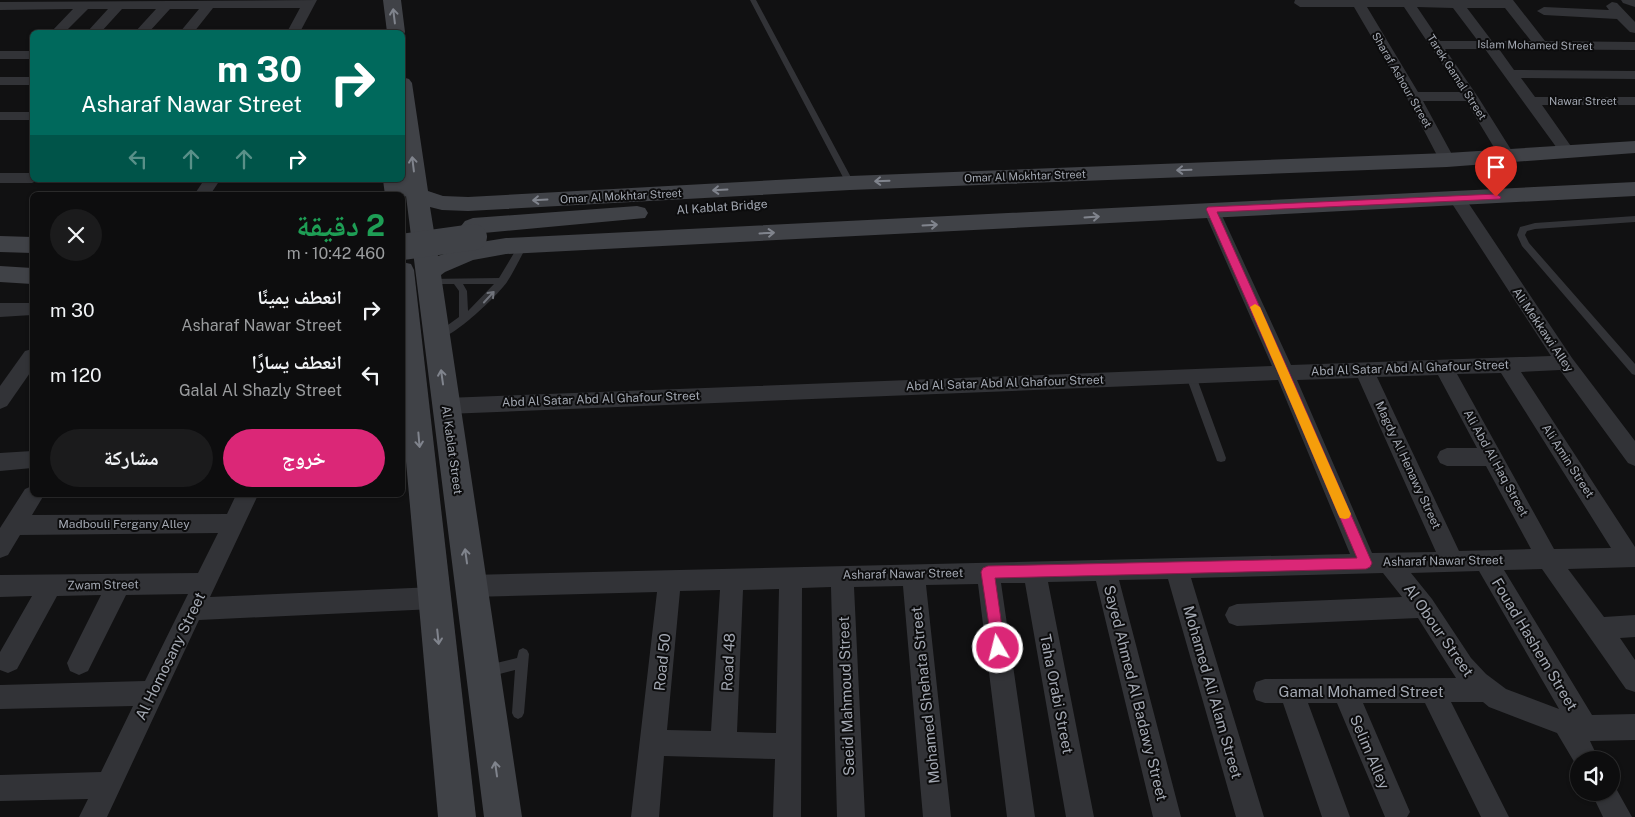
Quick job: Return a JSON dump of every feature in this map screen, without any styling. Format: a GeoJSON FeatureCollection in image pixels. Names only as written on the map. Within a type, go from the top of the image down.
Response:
{"type":"FeatureCollection","features":[{"type":"Feature","properties":{"kind":"main road"},"geometry":{"type":"LineString","coordinates":[[376,0],[380,30]]}},
{"type":"Feature","properties":{"kind":"main road"},"geometry":{"type":"LineString","coordinates":[[392,0],[396,30]]}},
{"type":"Feature","properties":{"kind":"main road","name":"Omar Al Mokhtar Street"},"geometry":{"type":"LineString","coordinates":[[413,274],[451,258],[473,229],[850,182],[1446,160],[1635,147]]}},
{"type":"Feature","properties":{"kind":"main road"},"geometry":{"type":"LineString","coordinates":[[1212,169],[1241,179],[1261,181],[1635,161]]}},
{"type":"Feature","properties":{"kind":"main road","name":"Al Kablat Street"},"geometry":{"type":"LineString","coordinates":[[405,167],[434,598],[457,817]]}},
{"type":"Feature","properties":{"kind":"main road","name":"Al Kablat Bridge"},"geometry":{"type":"LineString","coordinates":[[405,234],[802,200],[972,192],[997,189],[1041,176]]}},
{"type":"Feature","properties":{"kind":"main road"},"geometry":{"type":"LineString","coordinates":[[1211,209],[1227,202],[1266,194],[1635,176]]}},
{"type":"Feature","properties":{"kind":"main road","name":"Al Kablat Street"},"geometry":{"type":"LineString","coordinates":[[396,182],[404,192]]}},
{"type":"Feature","properties":{"kind":"main road","name":"Omar Al Mokhtar Street"},"geometry":{"type":"LineString","coordinates":[[406,195],[442,203],[473,229],[523,245],[1635,189]]}},
{"type":"Feature","properties":{"kind":"main road","name":"Al Kablat Bridge"},"geometry":{"type":"LineString","coordinates":[[405,246],[473,229],[962,206],[1001,209],[1039,220]]}},
{"type":"Feature","properties":{"kind":"main road"},"geometry":{"type":"LineString","coordinates":[[0,244],[30,245]]}},
{"type":"Feature","properties":{"kind":"main road"},"geometry":{"type":"LineString","coordinates":[[0,258],[30,259]]}},
{"type":"Feature","properties":{"kind":"main road"},"geometry":{"type":"LineString","coordinates":[[0,274],[30,276]]}},
{"type":"Feature","properties":{"kind":"main road","name":"Al Kablat Street"},"geometry":{"type":"LineString","coordinates":[[413,274],[436,337],[503,817]]}},
{"type":"Feature","properties":{"kind":"main road"},"geometry":{"type":"LineString","coordinates":[[1,306],[30,290]]}},
{"type":"Feature","properties":{"kind":"street"},"geometry":{"type":"LineString","coordinates":[[1606,0],[1635,29]]}},
{"type":"Feature","properties":{"kind":"street"},"geometry":{"type":"LineString","coordinates":[[1629,0],[1635,2]]}},
{"type":"Feature","properties":{"kind":"street"},"geometry":{"type":"LineString","coordinates":[[0,6],[35,3],[309,2],[295,30]]}},
{"type":"Feature","properties":{"kind":"street","name":"Sharaf Ashour Street"},"geometry":{"type":"LineString","coordinates":[[1357,2],[1413,96],[1446,160]]}},
{"type":"Feature","properties":{"kind":"street","name":"Tarek Gamal Street"},"geometry":{"type":"LineString","coordinates":[[1406,2],[1471,97],[1507,156]]}},
{"type":"Feature","properties":{"kind":"street"},"geometry":{"type":"LineString","coordinates":[[1456,2],[1532,101],[1567,152]]}},
{"type":"Feature","properties":{"kind":"street"},"geometry":{"type":"LineString","coordinates":[[1300,3],[1508,2],[1541,44]]}},
{"type":"Feature","properties":{"kind":"street"},"geometry":{"type":"LineString","coordinates":[[143,30],[158,3]]}},
{"type":"Feature","properties":{"kind":"street"},"geometry":{"type":"LineString","coordinates":[[188,30],[199,3]]}},
{"type":"Feature","properties":{"kind":"street"},"geometry":{"type":"LineString","coordinates":[[59,30],[78,4]]}},
{"type":"Feature","properties":{"kind":"street"},"geometry":{"type":"LineString","coordinates":[[96,30],[116,4]]}},
{"type":"Feature","properties":{"kind":"street"},"geometry":{"type":"LineString","coordinates":[[1544,11],[1621,15]]}},
{"type":"Feature","properties":{"kind":"street","name":"Islam Mohamed Street"},"geometry":{"type":"LineString","coordinates":[[1436,45],[1541,44],[1635,46]]}},
{"type":"Feature","properties":{"kind":"street"},"geometry":{"type":"LineString","coordinates":[[0,55],[30,55]]}},
{"type":"Feature","properties":{"kind":"street"},"geometry":{"type":"LineString","coordinates":[[1511,74],[1635,75]]}},
{"type":"Feature","properties":{"kind":"street"},"geometry":{"type":"LineString","coordinates":[[0,81],[30,81]]}},
{"type":"Feature","properties":{"kind":"street"},"geometry":{"type":"LineString","coordinates":[[1413,96],[1471,97]]}},
{"type":"Feature","properties":{"kind":"street","name":"Nawar Street"},"geometry":{"type":"LineString","coordinates":[[1532,101],[1635,101]]}},
{"type":"Feature","properties":{"kind":"street"},"geometry":{"type":"LineString","coordinates":[[0,116],[30,116]]}},
{"type":"Feature","properties":{"kind":"street"},"geometry":{"type":"LineString","coordinates":[[0,178],[26,178]]}},
{"type":"Feature","properties":{"kind":"street","name":"Ali Mekkawi Alley"},"geometry":{"type":"LineString","coordinates":[[1457,199],[1565,363],[1635,457]]}},
{"type":"Feature","properties":{"kind":"street","name":"Al Obour Street"},"geometry":{"type":"LineString","coordinates":[[1211,209],[1284,372],[1377,563],[1424,608],[1462,666],[1487,690],[1509,704],[1576,726],[1635,727]]}},
{"type":"Feature","properties":{"kind":"street"},"geometry":{"type":"LineString","coordinates":[[1,306],[30,309]]}},
{"type":"Feature","properties":{"kind":"street"},"geometry":{"type":"LineString","coordinates":[[0,401],[30,359]]}},
{"type":"Feature","properties":{"kind":"street","name":"Abd Al Satar Abd Al Ghafour Street"},"geometry":{"type":"LineString","coordinates":[[446,406],[1284,372],[1565,363]]}},
{"type":"Feature","properties":{"kind":"street","name":"Ali Amin Street"},"geometry":{"type":"LineString","coordinates":[[1506,365],[1632,557]]}},
{"type":"Feature","properties":{"kind":"street","name":"Ali Abd Al Haq Street"},"geometry":{"type":"LineString","coordinates":[[1443,367],[1548,559],[1635,680]]}},
{"type":"Feature","properties":{"kind":"street","name":"Magdy Al Henawy Street"},"geometry":{"type":"LineString","coordinates":[[1364,370],[1452,561]]}},
{"type":"Feature","properties":{"kind":"street"},"geometry":{"type":"LineString","coordinates":[[1447,457],[1493,457]]}},
{"type":"Feature","properties":{"kind":"street"},"geometry":{"type":"LineString","coordinates":[[0,462],[30,460]]}},
{"type":"Feature","properties":{"kind":"street"},"geometry":{"type":"LineString","coordinates":[[0,548],[32,497]]}},
{"type":"Feature","properties":{"kind":"street","name":"Al Homosany Street"},"geometry":{"type":"LineString","coordinates":[[92,817],[206,584],[246,497]]}},
{"type":"Feature","properties":{"kind":"street","name":"Madbouli Fergany Alley"},"geometry":{"type":"LineString","coordinates":[[14,525],[234,523]]}},
{"type":"Feature","properties":{"kind":"street","name":"Asharaf Nawar Street"},"geometry":{"type":"LineString","coordinates":[[470,586],[1632,557]]}},
{"type":"Feature","properties":{"kind":"street","name":"Fouad Hashem Street"},"geometry":{"type":"LineString","coordinates":[[1485,560],[1576,726],[1583,751]]}},
{"type":"Feature","properties":{"kind":"street","name":"Mohamed Ali Alam Street"},"geometry":{"type":"LineString","coordinates":[[1176,568],[1250,817]]}},
{"type":"Feature","properties":{"kind":"street","name":"Sayed Ahmed Al Badawy Street"},"geometry":{"type":"LineString","coordinates":[[1105,570],[1167,817]]}},
{"type":"Feature","properties":{"kind":"street","name":"Taha Orabi Street"},"geometry":{"type":"LineString","coordinates":[[1034,571],[1080,817]]}},
{"type":"Feature","properties":{"kind":"street"},"geometry":{"type":"LineString","coordinates":[[988,572],[1021,817]]}},
{"type":"Feature","properties":{"kind":"street","name":"Mohamed Shehata Street"},"geometry":{"type":"LineString","coordinates":[[913,574],[937,817]]}},
{"type":"Feature","properties":{"kind":"street","name":"Saeid Mahmoud Street"},"geometry":{"type":"LineString","coordinates":[[842,576],[851,817]]}},
{"type":"Feature","properties":{"kind":"street"},"geometry":{"type":"LineString","coordinates":[[786,817],[791,577]]}},
{"type":"Feature","properties":{"kind":"street","name":"Road 48"},"geometry":{"type":"LineString","coordinates":[[723,744],[732,579]]}},
{"type":"Feature","properties":{"kind":"street","name":"Road 50"},"geometry":{"type":"LineString","coordinates":[[645,817],[670,580]]}},
{"type":"Feature","properties":{"kind":"street"},"geometry":{"type":"LineString","coordinates":[[80,662],[118,584]]}},
{"type":"Feature","properties":{"kind":"street","name":"Zwam Street"},"geometry":{"type":"LineString","coordinates":[[0,586],[206,584]]}},
{"type":"Feature","properties":{"kind":"street"},"geometry":{"type":"LineString","coordinates":[[8,661],[52,585]]}},
{"type":"Feature","properties":{"kind":"street"},"geometry":{"type":"LineString","coordinates":[[193,609],[434,598]]}},
{"type":"Feature","properties":{"kind":"street"},"geometry":{"type":"LineString","coordinates":[[1237,616],[1424,608]]}},
{"type":"Feature","properties":{"kind":"street"},"geometry":{"type":"LineString","coordinates":[[1598,629],[1635,626]]}},
{"type":"Feature","properties":{"kind":"street","name":"Gamal Mohamed Street"},"geometry":{"type":"LineString","coordinates":[[1265,691],[1487,690]]}},
{"type":"Feature","properties":{"kind":"street"},"geometry":{"type":"LineString","coordinates":[[1291,691],[1336,817]]}},
{"type":"Feature","properties":{"kind":"street","name":"Selim Alley"},"geometry":{"type":"LineString","coordinates":[[1345,691],[1396,812]]}},
{"type":"Feature","properties":{"kind":"street"},"geometry":{"type":"LineString","coordinates":[[1432,691],[1495,817]]}},
{"type":"Feature","properties":{"kind":"street"},"geometry":{"type":"LineString","coordinates":[[0,697],[153,692]]}},
{"type":"Feature","properties":{"kind":"street"},"geometry":{"type":"LineString","coordinates":[[654,743],[788,746]]}},
{"type":"Feature","properties":{"kind":"street"},"geometry":{"type":"LineString","coordinates":[[0,788],[107,785]]}},
{"type":"Feature","properties":{"kind":"lane"},"geometry":{"type":"LineString","coordinates":[[753,0],[850,182]]}},
{"type":"Feature","properties":{"kind":"lane"},"geometry":{"type":"LineString","coordinates":[[1635,219],[1535,226],[1523,229],[1520,235],[1525,244],[1635,371]]}},
{"type":"Feature","properties":{"kind":"lane"},"geometry":{"type":"LineString","coordinates":[[436,337],[464,320],[486,301],[503,281],[523,245]]}},
{"type":"Feature","properties":{"kind":"lane"},"geometry":{"type":"LineString","coordinates":[[413,274],[457,281],[503,281]]}},
{"type":"Feature","properties":{"kind":"lane"},"geometry":{"type":"LineString","coordinates":[[457,281],[463,291],[464,320]]}},
{"type":"Feature","properties":{"kind":"lane"},"geometry":{"type":"LineString","coordinates":[[1192,376],[1221,458]]}},
{"type":"Feature","properties":{"kind":"lane"},"geometry":{"type":"LineString","coordinates":[[482,673],[522,658],[518,713]]}},
{"type":"Feature","properties":{"kind":"slow traffic"},"geometry":{"type":"LineString","coordinates":[[1255,307],[1345,514]]}},
{"type":"Feature","properties":{"kind":"route"},"geometry":{"type":"LineString","coordinates":[[998,648],[988,572],[1366,563],[1211,209],[1496,197]]}}]}
